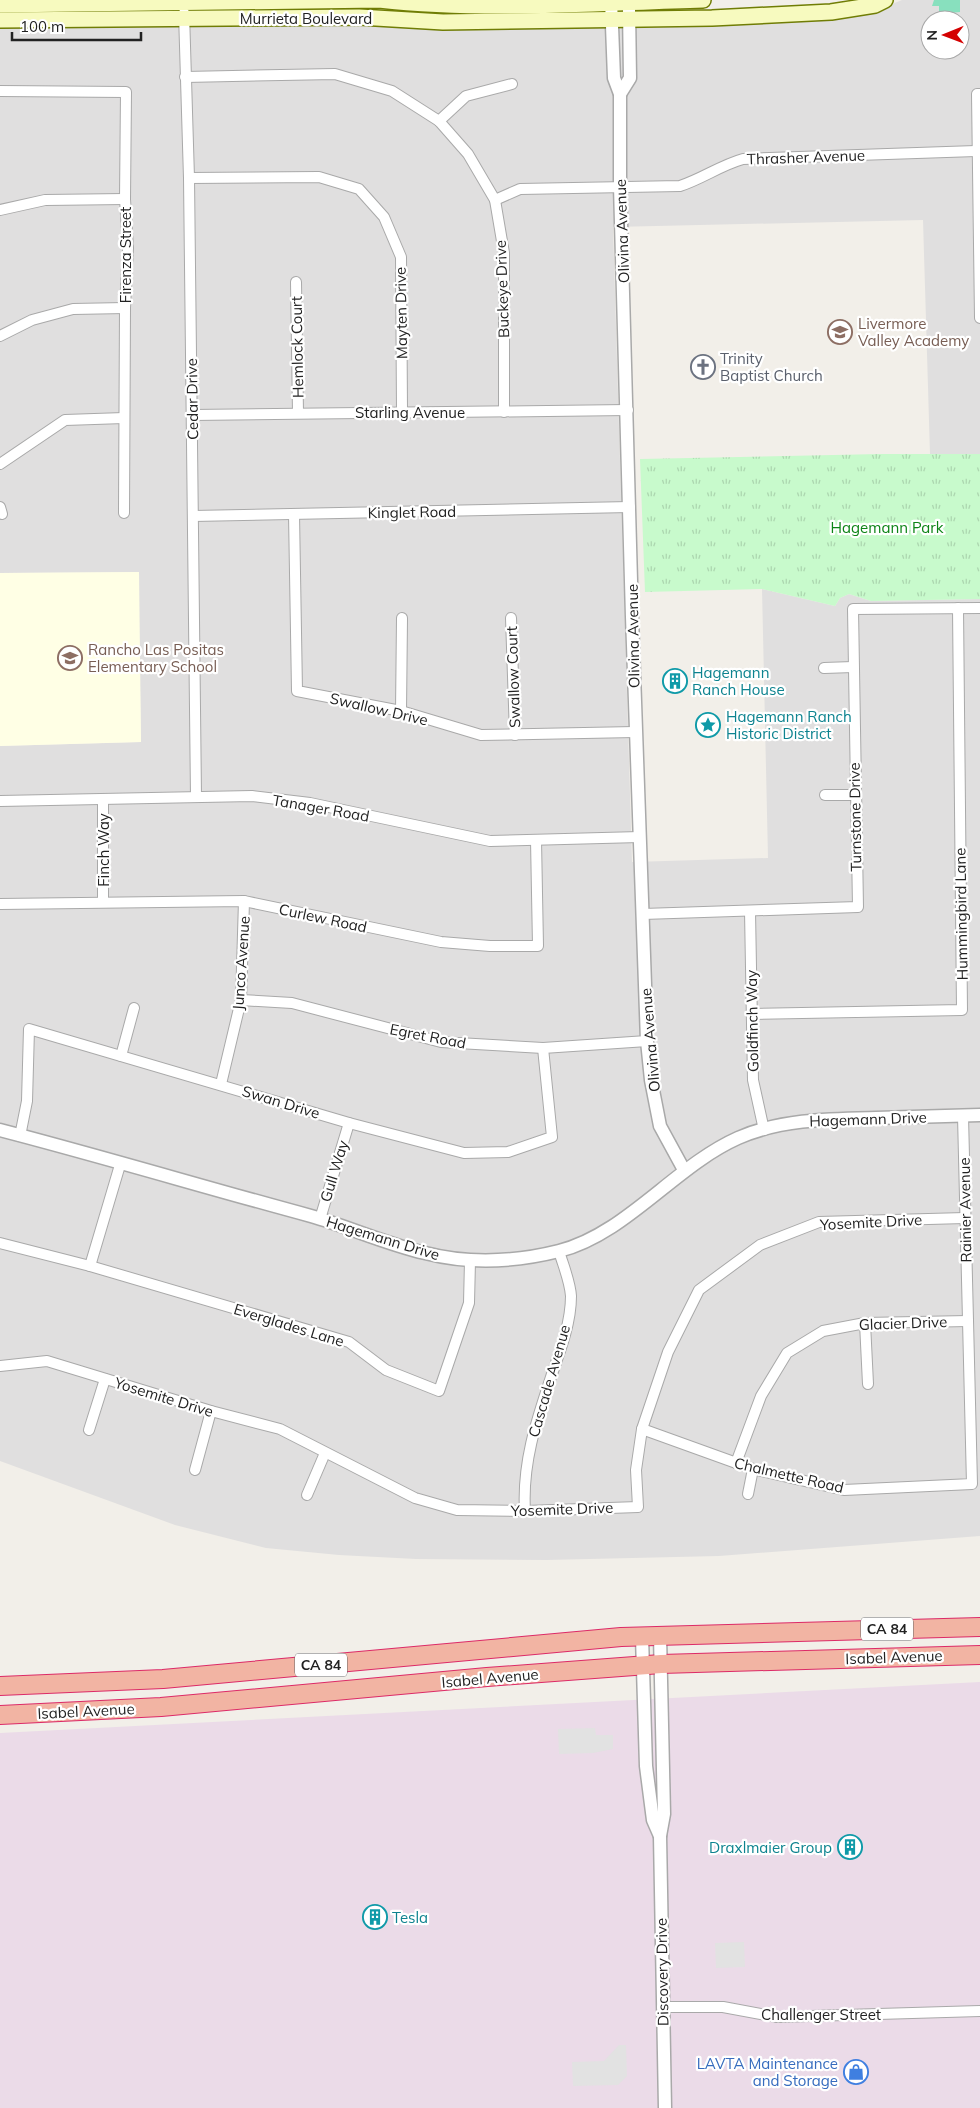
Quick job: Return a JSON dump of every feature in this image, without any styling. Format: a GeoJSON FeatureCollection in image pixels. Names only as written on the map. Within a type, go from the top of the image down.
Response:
{"type":"FeatureCollection","features":[{"type":"Feature","properties":{"kind":"highway","name":"Isabel Avenue"},"geometry":{"type":"LineString","coordinates":[[0,1686],[163,1679],[621,1637],[980,1627]]}},
{"type":"Feature","properties":{"kind":"highway","name":"Isabel Avenue"},"geometry":{"type":"LineString","coordinates":[[0,1715],[161,1707],[487,1677],[643,1667],[661,1664],[980,1655]]}},
{"type":"Feature","properties":{"kind":"main road","name":"Murrieta Boulevard"},"geometry":{"type":"LineString","coordinates":[[0,5],[16,2],[379,0],[433,6],[612,8]]}},
{"type":"Feature","properties":{"kind":"main road"},"geometry":{"type":"LineString","coordinates":[[612,8],[629,2],[703,0]]}},
{"type":"Feature","properties":{"kind":"main road"},"geometry":{"type":"LineString","coordinates":[[612,8],[629,19],[831,12],[875,5],[885,0]]}},
{"type":"Feature","properties":{"kind":"main road","name":"Murrieta Boulevard"},"geometry":{"type":"LineString","coordinates":[[0,20],[184,20],[359,17],[443,22],[612,8]]}},
{"type":"Feature","properties":{"kind":"street"},"geometry":{"type":"LineString","coordinates":[[16,2],[17,20]]}},
{"type":"Feature","properties":{"kind":"street","name":"Cedar Drive"},"geometry":{"type":"LineString","coordinates":[[184,2],[189,178],[196,797]]}},
{"type":"Feature","properties":{"kind":"street","name":"Olivina Avenue"},"geometry":{"type":"LineString","coordinates":[[620,94],[630,78],[629,2]]}},
{"type":"Feature","properties":{"kind":"street","name":"Olivina Avenue"},"geometry":{"type":"LineString","coordinates":[[612,8],[614,78],[620,94],[620,186],[628,410],[635,732],[647,1041],[650,1080],[660,1126],[684,1170]]}},
{"type":"Feature","properties":{"kind":"street","name":"Buckeye Drive"},"geometry":{"type":"LineString","coordinates":[[186,77],[335,74],[392,92],[439,121],[468,154],[495,200],[504,253],[504,412]]}},
{"type":"Feature","properties":{"kind":"street"},"geometry":{"type":"LineString","coordinates":[[439,121],[466,96],[512,84]]}},
{"type":"Feature","properties":{"kind":"street","name":"Firenza Street"},"geometry":{"type":"LineString","coordinates":[[0,91],[126,92],[125,199],[128,248],[125,308],[124,513]]}},
{"type":"Feature","properties":{"kind":"street"},"geometry":{"type":"LineString","coordinates":[[978,94],[976,151],[980,318]]}},
{"type":"Feature","properties":{"kind":"street","name":"Thrasher Avenue"},"geometry":{"type":"LineString","coordinates":[[495,200],[520,189],[680,186],[696,181],[726,164],[744,158],[976,151]]}},
{"type":"Feature","properties":{"kind":"street","name":"Mayten Drive"},"geometry":{"type":"LineString","coordinates":[[189,178],[319,177],[359,189],[384,217],[400,256],[402,411]]}},
{"type":"Feature","properties":{"kind":"street"},"geometry":{"type":"LineString","coordinates":[[0,210],[45,200],[125,199]]}},
{"type":"Feature","properties":{"kind":"street","name":"Hemlock Court"},"geometry":{"type":"LineString","coordinates":[[296,282],[298,413]]}},
{"type":"Feature","properties":{"kind":"street"},"geometry":{"type":"LineString","coordinates":[[0,336],[32,320],[73,309],[125,308]]}},
{"type":"Feature","properties":{"kind":"street","name":"Starling Avenue"},"geometry":{"type":"LineString","coordinates":[[192,414],[628,410]]}},
{"type":"Feature","properties":{"kind":"street"},"geometry":{"type":"LineString","coordinates":[[0,464],[65,420],[124,418]]}},
{"type":"Feature","properties":{"kind":"street","name":"Kinglet Road"},"geometry":{"type":"LineString","coordinates":[[193,516],[630,507]]}},
{"type":"Feature","properties":{"kind":"street","name":"Swallow Drive"},"geometry":{"type":"LineString","coordinates":[[294,514],[297,691],[401,711],[481,735],[635,732]]}},
{"type":"Feature","properties":{"kind":"street","name":"Hummingbird Lane"},"geometry":{"type":"LineString","coordinates":[[752,1014],[962,1010],[958,608]]}},
{"type":"Feature","properties":{"kind":"street","name":"Turnstone Drive"},"geometry":{"type":"LineString","coordinates":[[643,914],[858,907],[854,795],[852,609],[980,608]]}},
{"type":"Feature","properties":{"kind":"street"},"geometry":{"type":"LineString","coordinates":[[401,711],[402,618]]}},
{"type":"Feature","properties":{"kind":"street","name":"Swallow Court"},"geometry":{"type":"LineString","coordinates":[[511,618],[515,735]]}},
{"type":"Feature","properties":{"kind":"street"},"geometry":{"type":"LineString","coordinates":[[824,668],[853,667]]}},
{"type":"Feature","properties":{"kind":"street"},"geometry":{"type":"LineString","coordinates":[[825,795],[854,795]]}},
{"type":"Feature","properties":{"kind":"street","name":"Tanager Road"},"geometry":{"type":"LineString","coordinates":[[0,801],[252,796],[310,802],[490,841],[640,837]]}},
{"type":"Feature","properties":{"kind":"street","name":"Finch Way"},"geometry":{"type":"LineString","coordinates":[[102,799],[103,901]]}},
{"type":"Feature","properties":{"kind":"street","name":"Curlew Road"},"geometry":{"type":"LineString","coordinates":[[0,904],[103,901],[244,902],[441,942],[490,946],[538,946],[536,840]]}},
{"type":"Feature","properties":{"kind":"street","name":"Junco Avenue"},"geometry":{"type":"LineString","coordinates":[[221,1084],[241,1000],[244,902]]}},
{"type":"Feature","properties":{"kind":"street","name":"Goldfinch Way"},"geometry":{"type":"LineString","coordinates":[[750,911],[753,1080],[764,1130]]}},
{"type":"Feature","properties":{"kind":"street","name":"Egret Road"},"geometry":{"type":"LineString","coordinates":[[241,1000],[292,1003],[442,1042],[543,1048],[647,1041]]}},
{"type":"Feature","properties":{"kind":"street"},"geometry":{"type":"LineString","coordinates":[[121,1056],[134,1008]]}},
{"type":"Feature","properties":{"kind":"street","name":"Swan Drive"},"geometry":{"type":"LineString","coordinates":[[20,1136],[27,1101],[28,1029],[349,1123],[464,1153],[508,1152],[552,1137],[543,1048]]}},
{"type":"Feature","properties":{"kind":"street","name":"Hagemann Drive"},"geometry":{"type":"LineString","coordinates":[[0,1130],[120,1165],[320,1219],[424,1253],[470,1261],[520,1258],[559,1251],[579,1244],[640,1207],[684,1170],[738,1138],[764,1130],[827,1119],[980,1115]]}},
{"type":"Feature","properties":{"kind":"street","name":"Rainier Avenue"},"geometry":{"type":"LineString","coordinates":[[963,1116],[972,1484]]}},
{"type":"Feature","properties":{"kind":"street","name":"Gull Way"},"geometry":{"type":"LineString","coordinates":[[320,1219],[349,1123]]}},
{"type":"Feature","properties":{"kind":"street"},"geometry":{"type":"LineString","coordinates":[[90,1266],[120,1165]]}},
{"type":"Feature","properties":{"kind":"street","name":"Yosemite Drive"},"geometry":{"type":"LineString","coordinates":[[0,1366],[47,1361],[211,1411],[280,1429],[325,1454],[416,1498],[456,1510],[525,1511],[638,1506],[636,1470],[642,1429],[668,1352],[699,1290],[760,1245],[818,1222],[965,1218]]}},
{"type":"Feature","properties":{"kind":"street","name":"Everglades Lane"},"geometry":{"type":"LineString","coordinates":[[0,1243],[90,1266],[349,1342],[386,1370],[439,1391],[468,1303],[470,1261]]}},
{"type":"Feature","properties":{"kind":"street","name":"Cascade Avenue"},"geometry":{"type":"LineString","coordinates":[[525,1511],[526,1462],[539,1414],[564,1341],[571,1296],[559,1251]]}},
{"type":"Feature","properties":{"kind":"street","name":"Glacier Drive"},"geometry":{"type":"LineString","coordinates":[[736,1463],[761,1396],[787,1353],[823,1331],[865,1323],[968,1321]]}},
{"type":"Feature","properties":{"kind":"street"},"geometry":{"type":"LineString","coordinates":[[865,1323],[868,1384]]}},
{"type":"Feature","properties":{"kind":"street"},"geometry":{"type":"LineString","coordinates":[[89,1430],[105,1379]]}},
{"type":"Feature","properties":{"kind":"street"},"geometry":{"type":"LineString","coordinates":[[195,1470],[211,1411]]}},
{"type":"Feature","properties":{"kind":"street","name":"Chalmette Road"},"geometry":{"type":"LineString","coordinates":[[642,1429],[754,1469],[844,1490],[972,1484]]}},
{"type":"Feature","properties":{"kind":"street"},"geometry":{"type":"LineString","coordinates":[[306,1495],[325,1454]]}},
{"type":"Feature","properties":{"kind":"street"},"geometry":{"type":"LineString","coordinates":[[748,1494],[754,1469]]}},
{"type":"Feature","properties":{"kind":"street","name":"Discovery Drive"},"geometry":{"type":"LineString","coordinates":[[651,1637],[661,1664],[664,1814],[660,1836],[665,2108]]}},
{"type":"Feature","properties":{"kind":"street","name":"Discovery Drive"},"geometry":{"type":"LineString","coordinates":[[651,1637],[643,1667],[646,1766],[652,1820],[660,1836]]}},
{"type":"Feature","properties":{"kind":"street","name":"Challenger Street"},"geometry":{"type":"LineString","coordinates":[[662,2007],[723,2007],[777,2017],[980,2011]]}},
{"type":"Feature","properties":{"kind":"shaded area"},"geometry":{"type":"Polygon","coordinates":[[[902,0],[980,0],[980,454],[930,454],[923,220],[613,227],[632,862],[768,858],[762,589],[835,606],[840,598],[849,594],[871,601],[980,599],[980,1536],[719,1556],[546,1560],[416,1559],[339,1555],[266,1548],[175,1525],[0,1461],[0,746],[141,742],[138,572],[0,573],[0,25],[293,23],[649,28],[801,21],[885,7],[902,0]]]}},
{"type":"Feature","properties":{"kind":"shaded area","name":"Rancho Las Positas Elementary School"},"geometry":{"type":"Polygon","coordinates":[[[139,572],[141,742],[0,746],[0,573],[139,572]]]}},
{"type":"Feature","properties":{"kind":"shaded area"},"geometry":{"type":"Polygon","coordinates":[[[980,1682],[980,2108],[0,2108],[0,1733],[980,1682]]]}},
{"type":"Feature","properties":{"kind":"shaded area"},"geometry":{"type":"Polygon","coordinates":[[[595,1728],[596,1735],[613,1735],[613,1749],[593,1753],[559,1754],[558,1729],[595,1728]]]}},
{"type":"Feature","properties":{"kind":"shaded area"},"geometry":{"type":"Polygon","coordinates":[[[744,1942],[745,1967],[716,1968],[715,1943],[744,1942]]]}},
{"type":"Feature","properties":{"kind":"shaded area"},"geometry":{"type":"Polygon","coordinates":[[[619,2045],[626,2045],[627,2076],[618,2085],[573,2086],[572,2062],[604,2061],[619,2045]]]}},
{"type":"Feature","properties":{"kind":"green space"},"geometry":{"type":"Polygon","coordinates":[[[934,0],[960,0],[960,10],[939,10],[939,6],[932,6],[934,0]]]}},
{"type":"Feature","properties":{"kind":"green space","name":"Hagemann Park"},"geometry":{"type":"Polygon","coordinates":[[[980,454],[980,599],[871,601],[849,594],[840,598],[835,606],[762,589],[645,592],[640,459],[980,454]]]}},
{"type":"Feature","properties":{"kind":"place","name":"Livermore Valley Academy"},"geometry":{"type":"Point","coordinates":[840,332]}},
{"type":"Feature","properties":{"kind":"place","name":"Trinity Baptist Church"},"geometry":{"type":"Point","coordinates":[703,367]}},
{"type":"Feature","properties":{"kind":"place","name":"Rancho Las Positas Elementary School"},"geometry":{"type":"Point","coordinates":[70,658]}},
{"type":"Feature","properties":{"kind":"place","name":"Hagemann Ranch House"},"geometry":{"type":"Point","coordinates":[675,681]}},
{"type":"Feature","properties":{"kind":"place","name":"Hagemann Ranch Historic District"},"geometry":{"type":"Point","coordinates":[708,725]}},
{"type":"Feature","properties":{"kind":"place","name":"Draxlmaier Group"},"geometry":{"type":"Point","coordinates":[850,1847]}},
{"type":"Feature","properties":{"kind":"place","name":"Tesla"},"geometry":{"type":"Point","coordinates":[375,1917]}},
{"type":"Feature","properties":{"kind":"place","name":"LAVTA Maintenance and Storage"},"geometry":{"type":"Point","coordinates":[856,2072]}}]}
